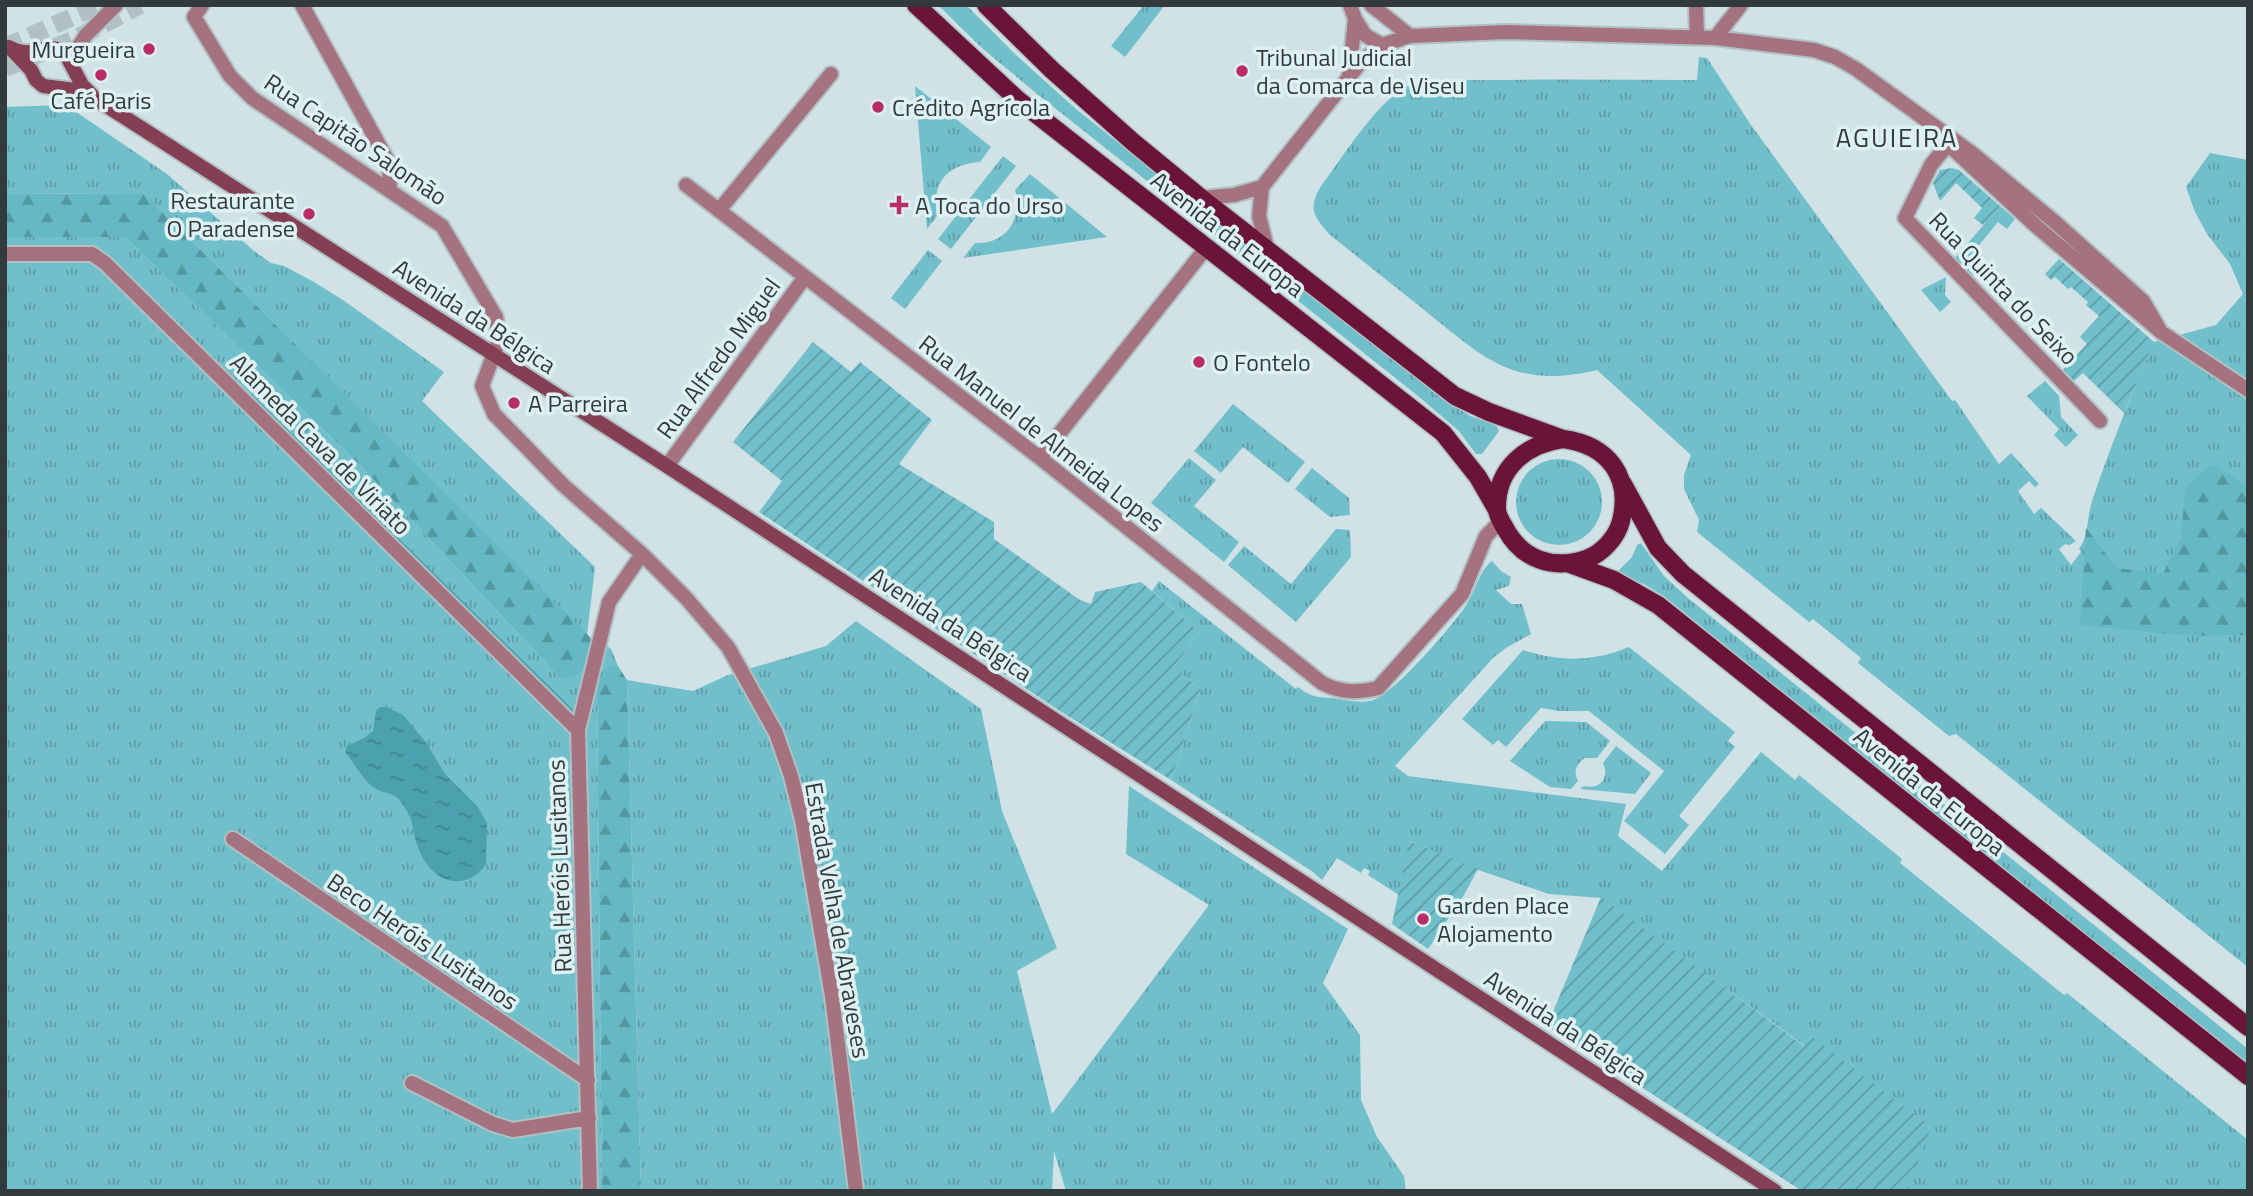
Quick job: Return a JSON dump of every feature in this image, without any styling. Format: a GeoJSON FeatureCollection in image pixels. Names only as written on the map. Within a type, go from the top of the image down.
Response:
{"type":"FeatureCollection","features":[{"type":"Feature","properties":{"kind":"main road","name":"Avenida da Europa"},"geometry":{"type":"LineString","coordinates":[[916,5],[1017,99],[1443,433],[1478,477],[1499,516]]}},
{"type":"Feature","properties":{"kind":"main road","name":"Avenida da Europa"},"geometry":{"type":"LineString","coordinates":[[986,5],[1088,103],[1201,198],[1455,396],[1489,412],[1563,439]]}},
{"type":"Feature","properties":{"kind":"main road"},"geometry":{"type":"LineString","coordinates":[[7,46],[27,54],[49,48],[64,51],[82,85],[99,101]]}},
{"type":"Feature","properties":{"kind":"main road"},"geometry":{"type":"LineString","coordinates":[[7,46],[32,70],[36,80],[43,86],[75,90],[99,101]]}},
{"type":"Feature","properties":{"kind":"main road"},"geometry":{"type":"LineString","coordinates":[[32,70],[34,57],[49,48]]}},
{"type":"Feature","properties":{"kind":"main road"},"geometry":{"type":"LineString","coordinates":[[59,86],[70,76],[71,62]]}},
{"type":"Feature","properties":{"kind":"main road","name":"Avenida da Bélgica"},"geometry":{"type":"LineString","coordinates":[[99,101],[667,466],[1775,1191]]}},
{"type":"Feature","properties":{"kind":"main road"},"geometry":{"type":"LineString","coordinates":[[1563,439],[1594,447],[1611,463],[1623,484],[1625,506],[1620,527],[1608,545],[1591,558],[1570,564],[1548,563],[1526,554],[1510,537],[1499,516],[1503,478],[1513,462],[1527,449],[1544,441],[1563,439]]}},
{"type":"Feature","properties":{"kind":"main road","name":"Avenida da Europa"},"geometry":{"type":"LineString","coordinates":[[1623,484],[1658,548],[1683,574],[2248,1027]]}},
{"type":"Feature","properties":{"kind":"main road","name":"Avenida da Europa"},"geometry":{"type":"LineString","coordinates":[[1570,564],[1614,580],[1658,605],[2248,1076]]}},
{"type":"Feature","properties":{"kind":"street"},"geometry":{"type":"LineString","coordinates":[[71,62],[86,35],[116,5]]}},
{"type":"Feature","properties":{"kind":"street","name":"Rua Capitão Salomão"},"geometry":{"type":"LineString","coordinates":[[202,5],[194,18],[230,76],[253,98],[442,226],[493,310],[499,340],[494,355]]}},
{"type":"Feature","properties":{"kind":"street"},"geometry":{"type":"LineString","coordinates":[[302,5],[389,163],[390,191]]}},
{"type":"Feature","properties":{"kind":"street"},"geometry":{"type":"LineString","coordinates":[[1371,5],[1410,36]]}},
{"type":"Feature","properties":{"kind":"street"},"geometry":{"type":"LineString","coordinates":[[1696,5],[1697,37]]}},
{"type":"Feature","properties":{"kind":"street"},"geometry":{"type":"LineString","coordinates":[[1715,38],[1741,5]]}},
{"type":"Feature","properties":{"kind":"street"},"geometry":{"type":"LineString","coordinates":[[1352,12],[1365,35],[1382,45]]}},
{"type":"Feature","properties":{"kind":"street"},"geometry":{"type":"LineString","coordinates":[[1349,78],[1352,12]]}},
{"type":"Feature","properties":{"kind":"street"},"geometry":{"type":"LineString","coordinates":[[1267,248],[1259,216],[1262,187],[1349,78],[1371,52],[1382,45],[1410,36],[1507,32],[1715,38],[1814,50],[1856,68],[1979,159],[2143,300],[2161,332]]}},
{"type":"Feature","properties":{"kind":"street"},"geometry":{"type":"LineString","coordinates":[[49,48],[63,46],[86,35]]}},
{"type":"Feature","properties":{"kind":"street"},"geometry":{"type":"LineString","coordinates":[[720,209],[831,74]]}},
{"type":"Feature","properties":{"kind":"street"},"geometry":{"type":"LineString","coordinates":[[1920,116],[2036,226],[2161,332],[2248,390]]}},
{"type":"Feature","properties":{"kind":"street","name":"Rua Quinta do Seixo"},"geometry":{"type":"LineString","coordinates":[[1948,144],[1931,165],[1905,218],[2100,421]]}},
{"type":"Feature","properties":{"kind":"street","name":"Rua Manuel de Almeida Lopes"},"geometry":{"type":"LineString","coordinates":[[686,185],[1040,458],[1322,683],[1345,691],[1359,692],[1378,688],[1462,594],[1486,536],[1499,516]]}},
{"type":"Feature","properties":{"kind":"street"},"geometry":{"type":"LineString","coordinates":[[1201,198],[1234,195],[1262,187]]}},
{"type":"Feature","properties":{"kind":"street"},"geometry":{"type":"LineString","coordinates":[[1040,458],[1206,248]]}},
{"type":"Feature","properties":{"kind":"street","name":"Alameda Cava de Viriato"},"geometry":{"type":"LineString","coordinates":[[5,254],[92,254],[105,262],[578,730]]}},
{"type":"Feature","properties":{"kind":"street","name":"Rua Alfredo Miguel"},"geometry":{"type":"LineString","coordinates":[[667,466],[805,277]]}},
{"type":"Feature","properties":{"kind":"street","name":"Estrada Velha de Abraveses"},"geometry":{"type":"LineString","coordinates":[[494,355],[482,386],[494,414],[563,485],[642,554],[686,598],[728,647],[776,733],[802,820],[832,996],[856,1191]]}},
{"type":"Feature","properties":{"kind":"street","name":"Rua Heróis Lusitanos"},"geometry":{"type":"LineString","coordinates":[[590,1191],[578,730],[609,602],[642,554]]}},
{"type":"Feature","properties":{"kind":"street","name":"Beco Heróis Lusitanos"},"geometry":{"type":"LineString","coordinates":[[233,839],[588,1080]]}},
{"type":"Feature","properties":{"kind":"street"},"geometry":{"type":"LineString","coordinates":[[412,1083],[493,1124],[513,1130],[589,1118]]}},
{"type":"Feature","properties":{"kind":"green space"},"geometry":{"type":"Polygon","coordinates":[[[938,5],[966,5],[1076,109],[1271,265],[1427,386],[1470,416],[1496,425],[1499,431],[1482,454],[1476,454],[1459,431],[1418,396],[1036,93],[983,49],[938,5]]]}},
{"type":"Feature","properties":{"kind":"green space"},"geometry":{"type":"Polygon","coordinates":[[[1144,5],[1165,5],[1125,57],[1111,46],[1144,5]]]}},
{"type":"Feature","properties":{"kind":"green space"},"geometry":{"type":"Polygon","coordinates":[[[1699,57],[1707,58],[1751,125],[1952,401],[1955,400],[1999,464],[2011,453],[2039,484],[2035,487],[2029,481],[2018,491],[2034,514],[2041,508],[2076,541],[2059,549],[2071,565],[2081,552],[2079,549],[2085,538],[2091,504],[2100,478],[2154,342],[2216,325],[2243,294],[2230,264],[2207,234],[2195,212],[2186,187],[2210,153],[2248,160],[2248,967],[1956,734],[1949,736],[1858,663],[1861,658],[1813,619],[1809,622],[1697,532],[1699,520],[1684,489],[1684,475],[1691,455],[1597,370],[1543,376],[1501,365],[1464,342],[1329,234],[1316,217],[1314,206],[1317,194],[1349,147],[1392,96],[1412,84],[1444,80],[1697,80],[1699,57]]]}},
{"type":"Feature","properties":{"kind":"green space"},"geometry":{"type":"Polygon","coordinates":[[[915,86],[991,147],[980,162],[959,167],[944,177],[937,194],[938,215],[927,229],[915,86]]]}},
{"type":"Feature","properties":{"kind":"green space"},"geometry":{"type":"Polygon","coordinates":[[[66,105],[167,174],[254,251],[271,263],[284,266],[343,300],[444,372],[422,401],[595,567],[587,635],[143,193],[5,194],[5,107],[66,105]]]}},
{"type":"Feature","properties":{"kind":"green space"},"geometry":{"type":"Polygon","coordinates":[[[1003,156],[1016,166],[951,249],[938,239],[1003,156]]]}},
{"type":"Feature","properties":{"kind":"green space"},"geometry":{"type":"Polygon","coordinates":[[[1940,170],[1959,170],[2000,206],[1983,225],[1974,218],[1982,208],[1956,183],[1940,201],[1933,183],[1940,170]]]}},
{"type":"Feature","properties":{"kind":"green space"},"geometry":{"type":"Polygon","coordinates":[[[1030,174],[1107,237],[963,258],[975,243],[995,240],[1010,228],[1016,211],[1015,190],[1030,174]]]}},
{"type":"Feature","properties":{"kind":"green space"},"geometry":{"type":"Polygon","coordinates":[[[143,193],[594,641],[590,665],[576,675],[561,679],[360,465],[125,237],[5,237],[5,194],[143,193]]]}},
{"type":"Feature","properties":{"kind":"green space"},"geometry":{"type":"Polygon","coordinates":[[[2000,206],[2015,219],[2007,229],[1998,222],[1975,250],[1983,258],[1972,276],[1955,258],[2000,206]]]}},
{"type":"Feature","properties":{"kind":"green space"},"geometry":{"type":"Polygon","coordinates":[[[5,237],[125,237],[360,465],[561,679],[606,645],[611,649],[618,666],[609,666],[597,690],[602,1191],[5,1191],[5,237]]]}},
{"type":"Feature","properties":{"kind":"green space"},"geometry":{"type":"Polygon","coordinates":[[[928,250],[942,261],[905,309],[891,298],[928,250]]]}},
{"type":"Feature","properties":{"kind":"green space"},"geometry":{"type":"Polygon","coordinates":[[[2059,259],[2154,342],[2124,413],[2083,373],[2074,381],[2063,370],[2087,344],[2080,337],[2099,316],[2071,287],[2068,289],[2055,277],[2051,280],[2045,274],[2059,259]]]}},
{"type":"Feature","properties":{"kind":"green space"},"geometry":{"type":"Polygon","coordinates":[[[1946,277],[1945,295],[1951,302],[1940,312],[1921,290],[1946,277]]]}},
{"type":"Feature","properties":{"kind":"green space"},"geometry":{"type":"Polygon","coordinates":[[[813,342],[851,372],[860,362],[932,420],[899,464],[994,522],[994,539],[1080,600],[1091,604],[1095,592],[1141,582],[1200,632],[1173,668],[1201,689],[1171,780],[1060,711],[759,512],[782,481],[733,442],[813,342]]]}},
{"type":"Feature","properties":{"kind":"green space"},"geometry":{"type":"Polygon","coordinates":[[[2045,381],[2059,396],[2061,417],[2078,435],[2066,447],[2054,435],[2059,429],[2027,396],[2045,381]]]}},
{"type":"Feature","properties":{"kind":"green space"},"geometry":{"type":"Polygon","coordinates":[[[1233,404],[1305,462],[1288,483],[1243,447],[1221,473],[1194,451],[1233,404]]]}},
{"type":"Feature","properties":{"kind":"green space"},"geometry":{"type":"Polygon","coordinates":[[[1189,458],[1216,480],[1194,506],[1239,542],[1224,562],[1151,503],[1189,458]]]}},
{"type":"Feature","properties":{"kind":"green space"},"geometry":{"type":"Polygon","coordinates":[[[1559,459],[1583,466],[1595,478],[1602,502],[1595,526],[1583,538],[1559,545],[1535,538],[1523,526],[1516,502],[1523,478],[1535,466],[1559,459]]]}},
{"type":"Feature","properties":{"kind":"green space"},"geometry":{"type":"Polygon","coordinates":[[[2212,464],[2248,487],[2248,635],[2189,636],[2080,625],[2086,528],[2117,568],[2163,574],[2181,537],[2185,488],[2212,464]]]}},
{"type":"Feature","properties":{"kind":"green space"},"geometry":{"type":"Polygon","coordinates":[[[1312,468],[1349,498],[1350,515],[1330,517],[1295,489],[1312,468]]]}},
{"type":"Feature","properties":{"kind":"green space"},"geometry":{"type":"Polygon","coordinates":[[[1336,529],[1350,530],[1351,557],[1296,622],[1228,565],[1244,546],[1291,584],[1336,529]]]}},
{"type":"Feature","properties":{"kind":"green space"},"geometry":{"type":"Polygon","coordinates":[[[1641,543],[1664,576],[1688,598],[2248,1049],[2248,1067],[1665,597],[1620,574],[1619,570],[1641,543]]]}},
{"type":"Feature","properties":{"kind":"green space"},"geometry":{"type":"Polygon","coordinates":[[[1492,561],[1511,577],[1509,586],[1496,590],[1511,604],[1522,604],[1531,634],[1493,658],[1395,766],[1408,776],[1626,804],[1618,836],[1662,871],[1761,752],[1795,780],[1799,775],[1902,859],[1900,863],[2064,995],[2067,993],[2248,1140],[2248,1191],[1908,1191],[1812,1037],[1805,1046],[1601,898],[1549,894],[1452,861],[1410,841],[1399,895],[1368,875],[1370,871],[1364,868],[1361,873],[1337,858],[1322,880],[1171,780],[1201,689],[1173,668],[1200,632],[1152,591],[1159,581],[1296,689],[1298,687],[1318,697],[1365,702],[1380,697],[1406,675],[1435,644],[1465,607],[1484,570],[1492,561]]]}},
{"type":"Feature","properties":{"kind":"green space"},"geometry":{"type":"Polygon","coordinates":[[[856,621],[981,709],[1002,811],[1057,948],[1017,971],[1052,1114],[1209,905],[1126,854],[1129,786],[1348,929],[1323,983],[1360,1035],[1361,1100],[1377,1137],[1404,1176],[1406,1191],[1066,1191],[1054,1151],[1052,1191],[641,1191],[627,680],[693,691],[728,675],[826,646],[856,621]]]}},
{"type":"Feature","properties":{"kind":"green space"},"geometry":{"type":"Polygon","coordinates":[[[1629,647],[1735,732],[1728,741],[1735,747],[1679,816],[1689,825],[1665,854],[1624,821],[1664,771],[1589,711],[1541,708],[1506,747],[1498,740],[1493,745],[1462,719],[1523,650],[1549,657],[1576,659],[1629,647]]]}},
{"type":"Feature","properties":{"kind":"green space"},"geometry":{"type":"Polygon","coordinates":[[[609,666],[618,666],[627,680],[641,1191],[602,1191],[597,690],[604,671],[609,666]]]}},
{"type":"Feature","properties":{"kind":"green space"},"geometry":{"type":"Polygon","coordinates":[[[1545,721],[1586,722],[1610,741],[1597,758],[1585,758],[1579,763],[1576,768],[1578,781],[1571,789],[1550,787],[1510,761],[1545,721]]]}},
{"type":"Feature","properties":{"kind":"green space"},"geometry":{"type":"Polygon","coordinates":[[[1616,746],[1651,773],[1635,794],[1580,789],[1602,782],[1605,773],[1603,763],[1616,746]]]}},
{"type":"Feature","properties":{"kind":"green space"},"geometry":{"type":"Polygon","coordinates":[[[1409,841],[1478,869],[1428,949],[1392,924],[1409,841]]]}},
{"type":"Feature","properties":{"kind":"green space"},"geometry":{"type":"Polygon","coordinates":[[[1601,897],[1804,1046],[1812,1037],[1931,1127],[1908,1191],[1802,1191],[1547,1026],[1601,897]]]}},
{"type":"Feature","properties":{"kind":"water"},"geometry":{"type":"Polygon","coordinates":[[[380,707],[387,707],[403,715],[425,741],[445,774],[478,807],[487,823],[486,864],[472,878],[452,881],[431,869],[418,849],[410,818],[398,798],[371,786],[345,752],[347,746],[373,731],[376,711],[380,707]]]}},
{"type":"Feature","properties":{"kind":"waterway"},"geometry":{"type":"LineString","coordinates":[[251,397],[570,710]]}},
{"type":"Feature","properties":{"kind":"tunnel"},"geometry":{"type":"LineString","coordinates":[[5,47],[99,5]]}},
{"type":"Feature","properties":{"kind":"tunnel"},"geometry":{"type":"LineString","coordinates":[[5,68],[77,38],[140,5]]}},
{"type":"Feature","properties":{"kind":"place","name":"Murgueira"},"geometry":{"type":"Point","coordinates":[149,49]}},
{"type":"Feature","properties":{"kind":"place","name":"Tribunal Judicial da Comarca de Viseu"},"geometry":{"type":"Point","coordinates":[1242,71]}},
{"type":"Feature","properties":{"kind":"place","name":"Café Paris"},"geometry":{"type":"Point","coordinates":[101,75]}},
{"type":"Feature","properties":{"kind":"place","name":"Crédito Agrícola"},"geometry":{"type":"Point","coordinates":[878,107]}},
{"type":"Feature","properties":{"kind":"place","name":"A Toca do Urso"},"geometry":{"type":"Point","coordinates":[899,205]}},
{"type":"Feature","properties":{"kind":"place","name":"Restaurante O Paradense"},"geometry":{"type":"Point","coordinates":[309,214]}},
{"type":"Feature","properties":{"kind":"place","name":"O Fontelo"},"geometry":{"type":"Point","coordinates":[1199,362]}},
{"type":"Feature","properties":{"kind":"place","name":"A Parreira"},"geometry":{"type":"Point","coordinates":[514,403]}},
{"type":"Feature","properties":{"kind":"place","name":"Garden Place Alojamento"},"geometry":{"type":"Point","coordinates":[1423,919]}},
{"type":"Feature","properties":{"kind":"district","name":"AGUIEIRA"},"geometry":{"type":"Point","coordinates":[1897,137]}}]}
